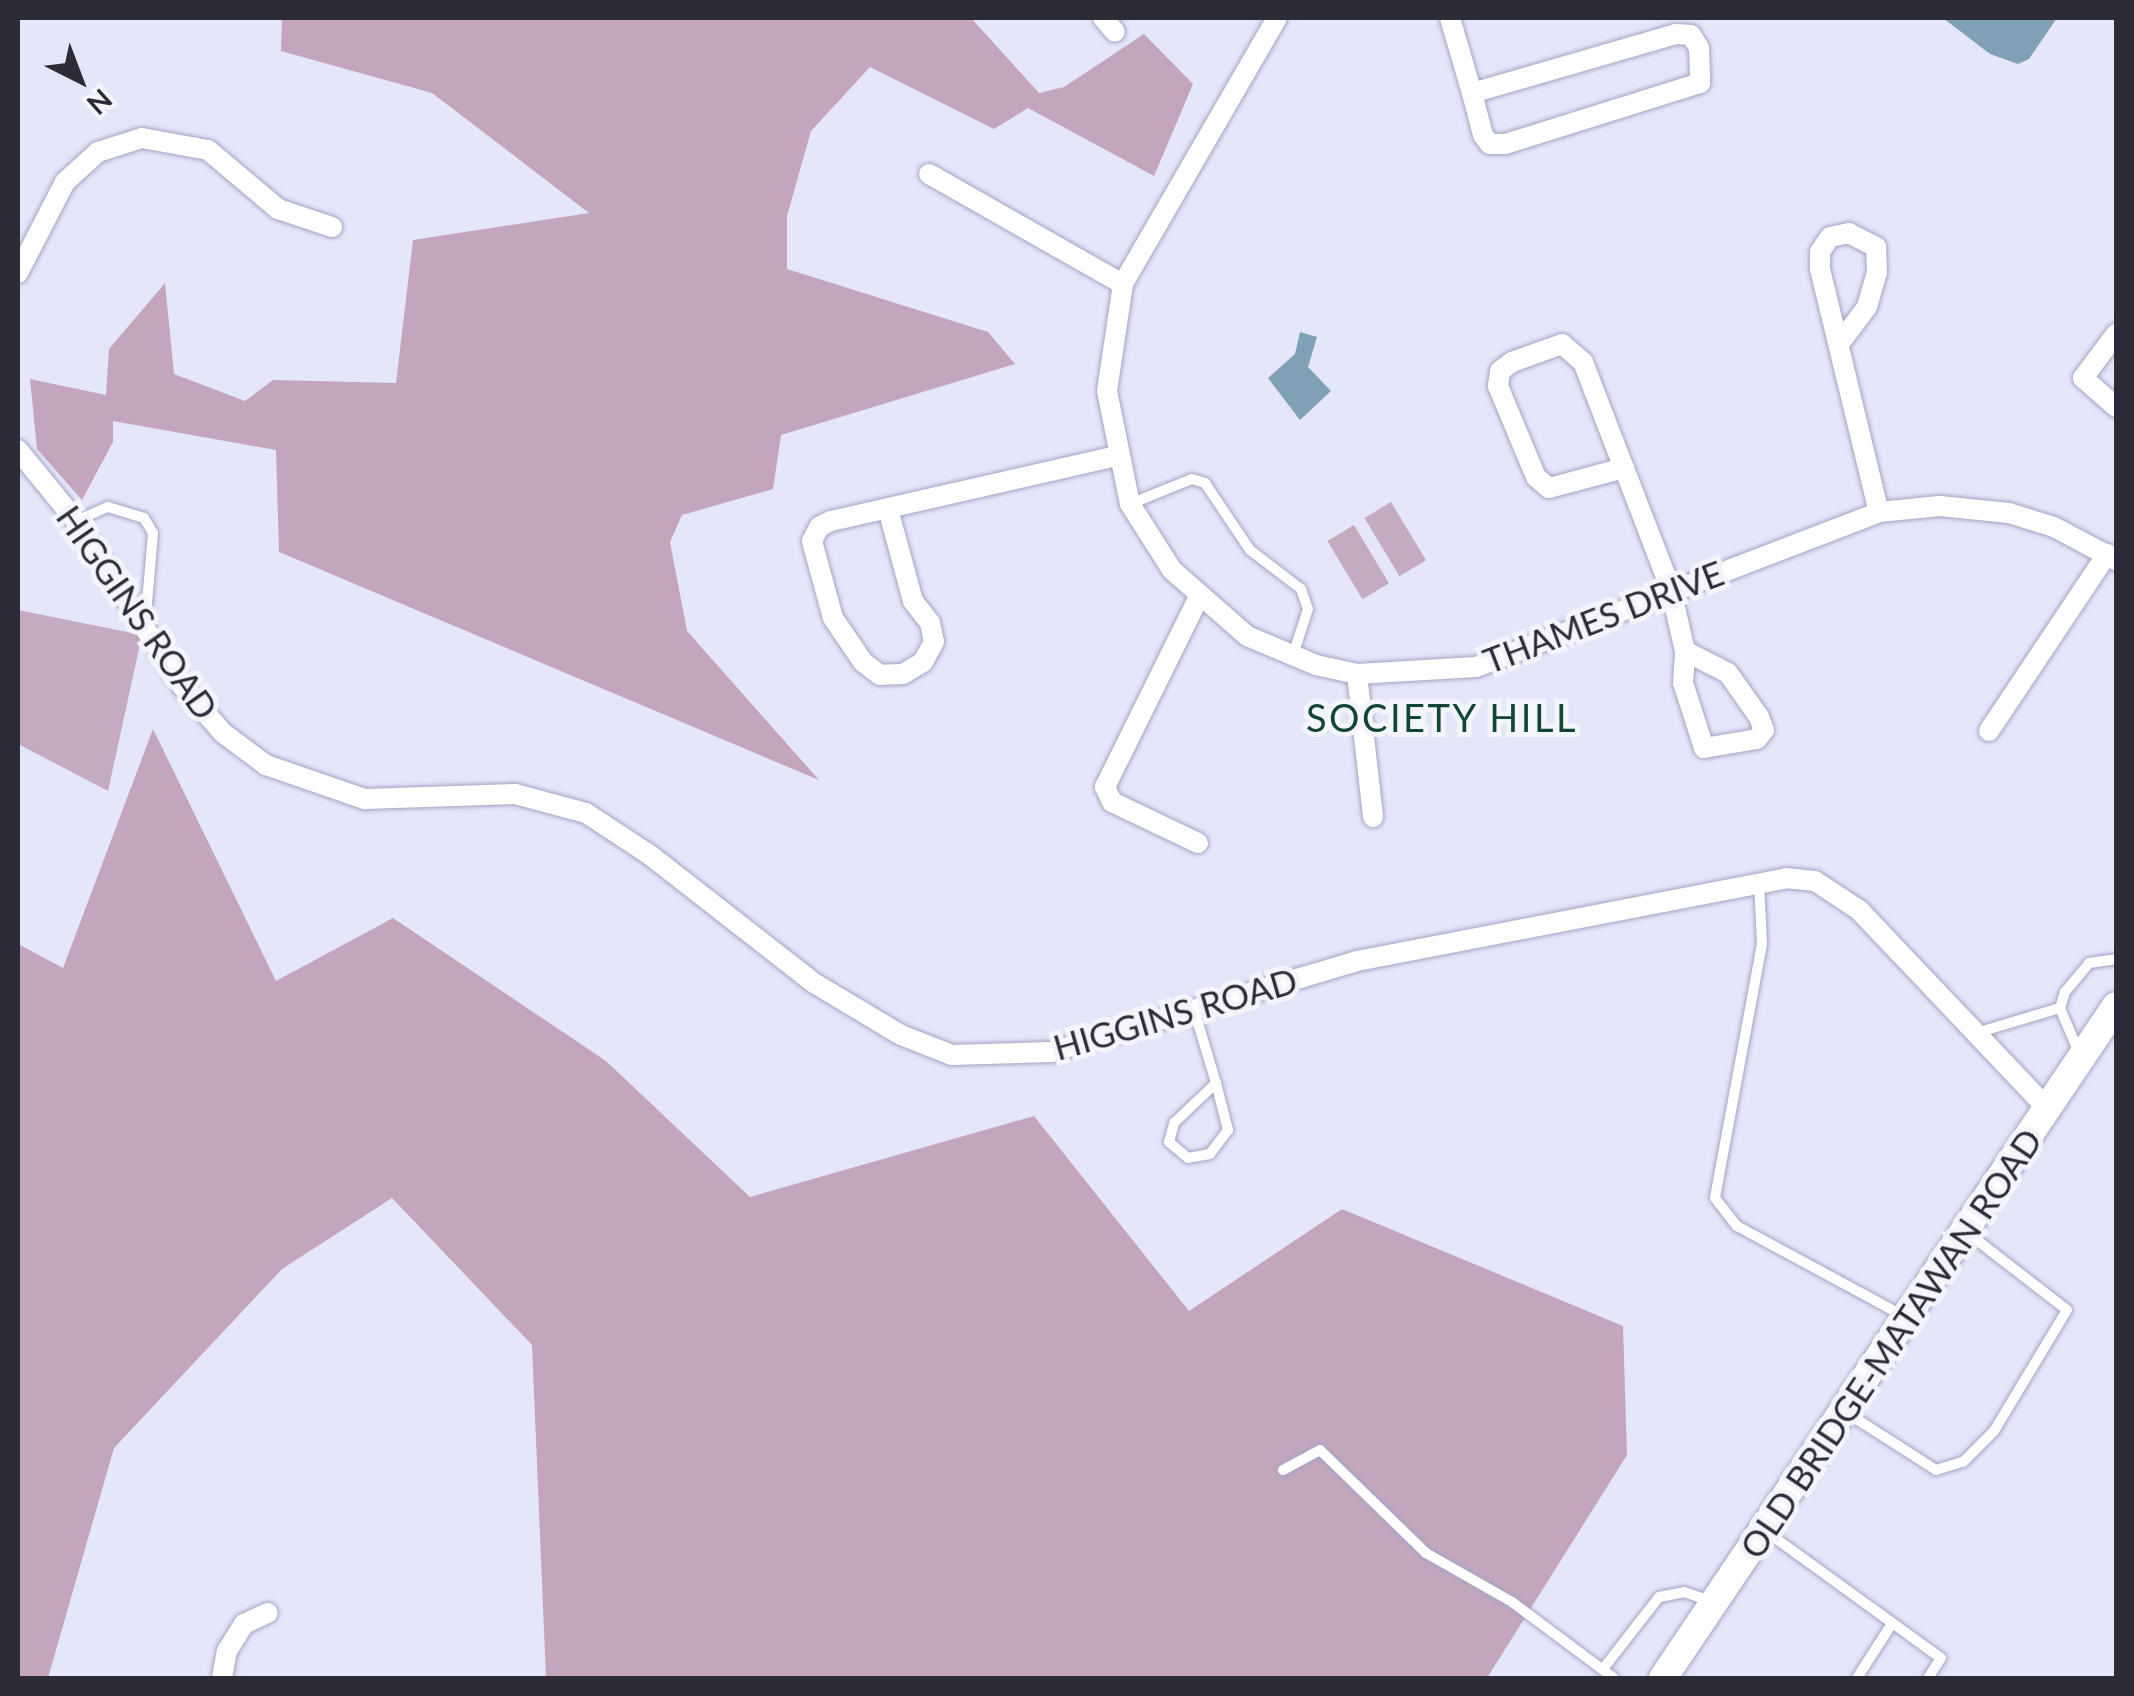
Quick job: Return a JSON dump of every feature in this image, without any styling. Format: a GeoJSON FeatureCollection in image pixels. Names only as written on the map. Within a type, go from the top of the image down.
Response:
{"type":"FeatureCollection","features":[{"type":"Feature","properties":{"kind":"main road","name":"OLD BRIDGE-MATAWAN ROAD"},"geometry":{"type":"LineString","coordinates":[[1663,1678],[2116,1010]]}},
{"type":"Feature","properties":{"kind":"street","name":"THAMES DRIVE"},"geometry":{"type":"LineString","coordinates":[[1277,18],[1123,284],[1113,314],[1107,391],[1116,456],[1130,504],[1198,599],[1247,636],[1292,656],[1357,674],[1476,667],[1879,512],[1940,506],[2009,512],[2112,557]]}},
{"type":"Feature","properties":{"kind":"street"},"geometry":{"type":"LineString","coordinates":[[1450,18],[1483,135],[1490,144],[1505,144],[1684,91],[1700,83],[1704,66],[1690,35],[1676,34],[1472,93]]}},
{"type":"Feature","properties":{"kind":"street"},"geometry":{"type":"LineString","coordinates":[[18,274],[65,182],[98,152],[142,138],[208,150],[278,209],[332,227]]}},
{"type":"Feature","properties":{"kind":"street"},"geometry":{"type":"LineString","coordinates":[[930,174],[1123,284]]}},
{"type":"Feature","properties":{"kind":"street"},"geometry":{"type":"LineString","coordinates":[[1839,344],[1866,308],[1878,273],[1876,247],[1849,233],[1830,237],[1820,252],[1839,344],[1879,512]]}},
{"type":"Feature","properties":{"kind":"street"},"geometry":{"type":"LineString","coordinates":[[2116,334],[2082,378],[2116,406]]}},
{"type":"Feature","properties":{"kind":"street"},"geometry":{"type":"LineString","coordinates":[[1624,468],[1548,488],[1536,478],[1498,386],[1500,371],[1562,344],[1576,349],[1624,468],[1670,590],[1685,651],[1683,683],[1704,748],[1757,739],[1764,730],[1759,717],[1728,672],[1685,651]]}},
{"type":"Feature","properties":{"kind":"street","name":"HIGGINS ROAD"},"geometry":{"type":"LineString","coordinates":[[18,450],[76,521],[209,719],[266,765],[365,799],[515,794],[586,813],[650,854],[814,982],[902,1036],[952,1054],[1052,1052],[1195,1013],[1358,961],[1759,881],[1815,881],[1848,902],[2048,1109]]}},
{"type":"Feature","properties":{"kind":"street"},"geometry":{"type":"LineString","coordinates":[[888,509],[912,602],[930,623],[934,642],[923,662],[903,674],[880,674],[850,643],[833,618],[812,541],[831,520],[1116,456]]}},
{"type":"Feature","properties":{"kind":"street"},"geometry":{"type":"LineString","coordinates":[[1989,731],[2112,557]]}},
{"type":"Feature","properties":{"kind":"street"},"geometry":{"type":"LineString","coordinates":[[1198,599],[1106,796],[1198,843]]}},
{"type":"Feature","properties":{"kind":"street"},"geometry":{"type":"LineString","coordinates":[[1357,674],[1372,817]]}},
{"type":"Feature","properties":{"kind":"street"},"geometry":{"type":"LineString","coordinates":[[222,1678],[227,1651],[244,1624],[268,1613]]}},
{"type":"Feature","properties":{"kind":"lane"},"geometry":{"type":"LineString","coordinates":[[1130,504],[1192,479],[1205,482],[1250,550],[1301,589],[1308,608],[1292,656]]}},
{"type":"Feature","properties":{"kind":"lane"},"geometry":{"type":"LineString","coordinates":[[76,521],[108,507],[144,518],[153,533],[145,627]]}},
{"type":"Feature","properties":{"kind":"lane"},"geometry":{"type":"LineString","coordinates":[[1759,881],[1762,944],[1715,1198],[1737,1226],[1906,1317]]}},
{"type":"Feature","properties":{"kind":"lane"},"geometry":{"type":"LineString","coordinates":[[1976,1033],[2060,1008],[2089,963],[2116,960]]}},
{"type":"Feature","properties":{"kind":"lane"},"geometry":{"type":"LineString","coordinates":[[2060,1008],[2081,1058]]}},
{"type":"Feature","properties":{"kind":"lane"},"geometry":{"type":"LineString","coordinates":[[1195,1013],[1216,1083],[1228,1130],[1210,1154],[1188,1158],[1169,1142],[1174,1123],[1216,1083]]}},
{"type":"Feature","properties":{"kind":"lane"},"geometry":{"type":"LineString","coordinates":[[1844,1410],[1936,1470],[1962,1462],[1994,1431],[2067,1310],[1965,1230]]}},
{"type":"Feature","properties":{"kind":"lane"},"geometry":{"type":"LineString","coordinates":[[1283,1470],[1320,1450],[1426,1554],[1512,1602],[1614,1678]]}},
{"type":"Feature","properties":{"kind":"lane"},"geometry":{"type":"LineString","coordinates":[[1764,1529],[1942,1658],[1928,1678]]}},
{"type":"Feature","properties":{"kind":"lane"},"geometry":{"type":"LineString","coordinates":[[1603,1669],[1659,1598],[1684,1592],[1714,1602]]}},
{"type":"Feature","properties":{"kind":"lane"},"geometry":{"type":"LineString","coordinates":[[1857,1678],[1892,1625]]}},
{"type":"Feature","properties":{"kind":"shaded area"},"geometry":{"type":"Polygon","coordinates":[[[282,18],[971,18],[1039,93],[1064,87],[1144,34],[1193,84],[1154,176],[1028,108],[994,129],[870,67],[811,131],[787,216],[787,269],[988,332],[1015,364],[781,435],[773,489],[682,515],[670,542],[687,631],[819,780],[279,552],[276,450],[113,421],[113,442],[82,500],[37,449],[30,379],[106,395],[109,349],[165,283],[174,374],[245,401],[273,380],[396,383],[413,240],[589,213],[432,93],[281,51],[282,18]]]}},
{"type":"Feature","properties":{"kind":"shaded area"},"geometry":{"type":"Polygon","coordinates":[[[1391,502],[1426,560],[1399,576],[1364,518],[1391,502]]]}},
{"type":"Feature","properties":{"kind":"shaded area"},"geometry":{"type":"Polygon","coordinates":[[[1354,525],[1389,583],[1362,599],[1327,541],[1354,525]]]}},
{"type":"Feature","properties":{"kind":"shaded area"},"geometry":{"type":"Polygon","coordinates":[[[18,610],[142,635],[108,791],[18,744],[18,610]]]}},
{"type":"Feature","properties":{"kind":"shaded area"},"geometry":{"type":"Polygon","coordinates":[[[153,729],[276,981],[393,918],[606,1061],[750,1197],[1034,1116],[1189,1311],[1342,1209],[1623,1326],[1627,1455],[1487,1678],[546,1678],[532,1345],[392,1198],[282,1269],[114,1448],[48,1678],[18,1678],[18,944],[63,968],[153,729]]]}},
{"type":"Feature","properties":{"kind":"water"},"geometry":{"type":"Polygon","coordinates":[[[1943,18],[2057,18],[2029,59],[2018,64],[1990,54],[1943,18]]]}},
{"type":"Feature","properties":{"kind":"water"},"geometry":{"type":"Polygon","coordinates":[[[1300,332],[1317,337],[1308,367],[1331,391],[1300,420],[1268,378],[1295,354],[1300,332]]]}},
{"type":"Feature","properties":{"kind":"district","name":"SOCIETY HILL"},"geometry":{"type":"Point","coordinates":[1442,718]}}]}
